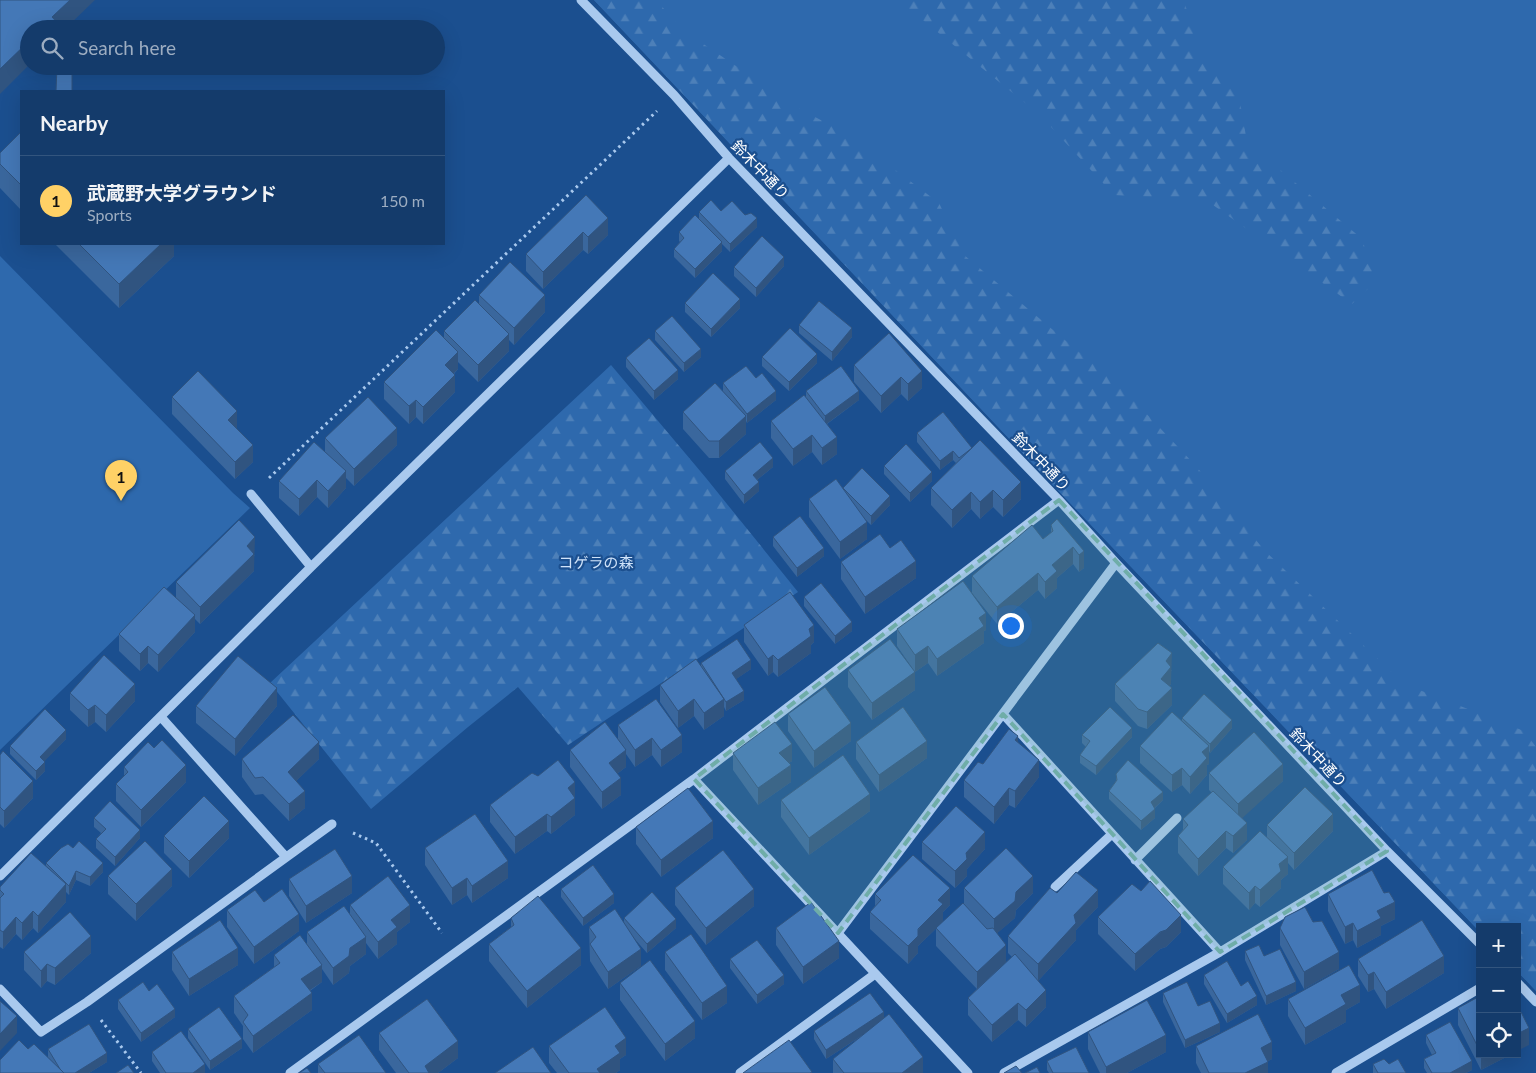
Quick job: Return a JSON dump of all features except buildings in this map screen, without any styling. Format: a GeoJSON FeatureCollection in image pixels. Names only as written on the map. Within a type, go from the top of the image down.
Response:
{"type":"FeatureCollection","features":[{"type":"Feature","properties":{"kind":"street","name":"鈴木中通り"},"geometry":{"type":"LineString","coordinates":[[582,0],[674,95],[729,158],[1059,500],[1387,851],[1476,940]]}},
{"type":"Feature","properties":{"kind":"street"},"geometry":{"type":"LineString","coordinates":[[0,876],[311,567],[729,158]]}},
{"type":"Feature","properties":{"kind":"street"},"geometry":{"type":"LineString","coordinates":[[251,494],[311,567]]}},
{"type":"Feature","properties":{"kind":"street"},"geometry":{"type":"LineString","coordinates":[[290,1073],[694,779],[1059,500]]}},
{"type":"Feature","properties":{"kind":"street"},"geometry":{"type":"LineString","coordinates":[[838,933],[1116,563]]}},
{"type":"Feature","properties":{"kind":"street"},"geometry":{"type":"LineString","coordinates":[[1004,714],[1220,952]]}},
{"type":"Feature","properties":{"kind":"street"},"geometry":{"type":"LineString","coordinates":[[161,717],[286,857]]}},
{"type":"Feature","properties":{"kind":"street"},"geometry":{"type":"LineString","coordinates":[[694,779],[968,1073]]}},
{"type":"Feature","properties":{"kind":"street"},"geometry":{"type":"LineString","coordinates":[[1135,860],[1178,818]]}},
{"type":"Feature","properties":{"kind":"street"},"geometry":{"type":"LineString","coordinates":[[0,988],[41,1032],[88,1002],[332,824]]}},
{"type":"Feature","properties":{"kind":"street"},"geometry":{"type":"LineString","coordinates":[[1055,887],[1112,834]]}},
{"type":"Feature","properties":{"kind":"street"},"geometry":{"type":"LineString","coordinates":[[1004,1073],[1220,952],[1387,851]]}},
{"type":"Feature","properties":{"kind":"street"},"geometry":{"type":"LineString","coordinates":[[740,1073],[875,974]]}},
{"type":"Feature","properties":{"kind":"street"},"geometry":{"type":"LineString","coordinates":[[1521,986],[1536,1002]]}},
{"type":"Feature","properties":{"kind":"street"},"geometry":{"type":"LineString","coordinates":[[1336,1073],[1476,990]]}},
{"type":"Feature","properties":{"kind":"path"},"geometry":{"type":"LineString","coordinates":[[251,494],[674,95]]}},
{"type":"Feature","properties":{"kind":"path"},"geometry":{"type":"LineString","coordinates":[[332,824],[376,843],[456,953]]}},
{"type":"Feature","properties":{"kind":"path"},"geometry":{"type":"LineString","coordinates":[[88,1002],[141,1073]]}},
{"type":"Feature","properties":{"kind":"highlighted area"},"geometry":{"type":"Polygon","coordinates":[[[1059,500],[1387,851],[1220,952],[1003,714],[838,933],[694,779],[1059,500]]]}},
{"type":"Feature","properties":{"kind":"green space"},"geometry":{"type":"Polygon","coordinates":[[[594,0],[1536,0],[1536,991],[1521,975],[1521,923],[1476,923],[1476,928],[1070,503],[594,0]]]}},
{"type":"Feature","properties":{"kind":"green space"},"geometry":{"type":"Polygon","coordinates":[[[594,0],[656,0],[684,31],[800,109],[849,135],[939,203],[964,255],[1123,389],[1196,466],[1264,550],[1404,684],[1524,731],[1536,747],[1536,991],[1521,975],[1521,923],[1476,923],[1476,928],[1070,503],[594,0]]]}},
{"type":"Feature","properties":{"kind":"green space"},"geometry":{"type":"Polygon","coordinates":[[[898,0],[1184,0],[1197,47],[1237,85],[1247,142],[1361,238],[1378,279],[1352,304],[1206,200],[1114,195],[1040,115],[898,0]]]}},
{"type":"Feature","properties":{"kind":"green space"},"geometry":{"type":"Polygon","coordinates":[[[0,256],[233,493],[250,508],[0,750],[0,256]]]}},
{"type":"Feature","properties":{"kind":"green space","name":"コゲラの森"},"geometry":{"type":"Polygon","coordinates":[[[611,365],[798,592],[568,745],[518,687],[371,809],[270,683],[611,365]]]}},
{"type":"Feature","properties":{"kind":"place","name":"武蔵野大学グラウンド"},"geometry":{"type":"Point","coordinates":[121,501]}}]}
